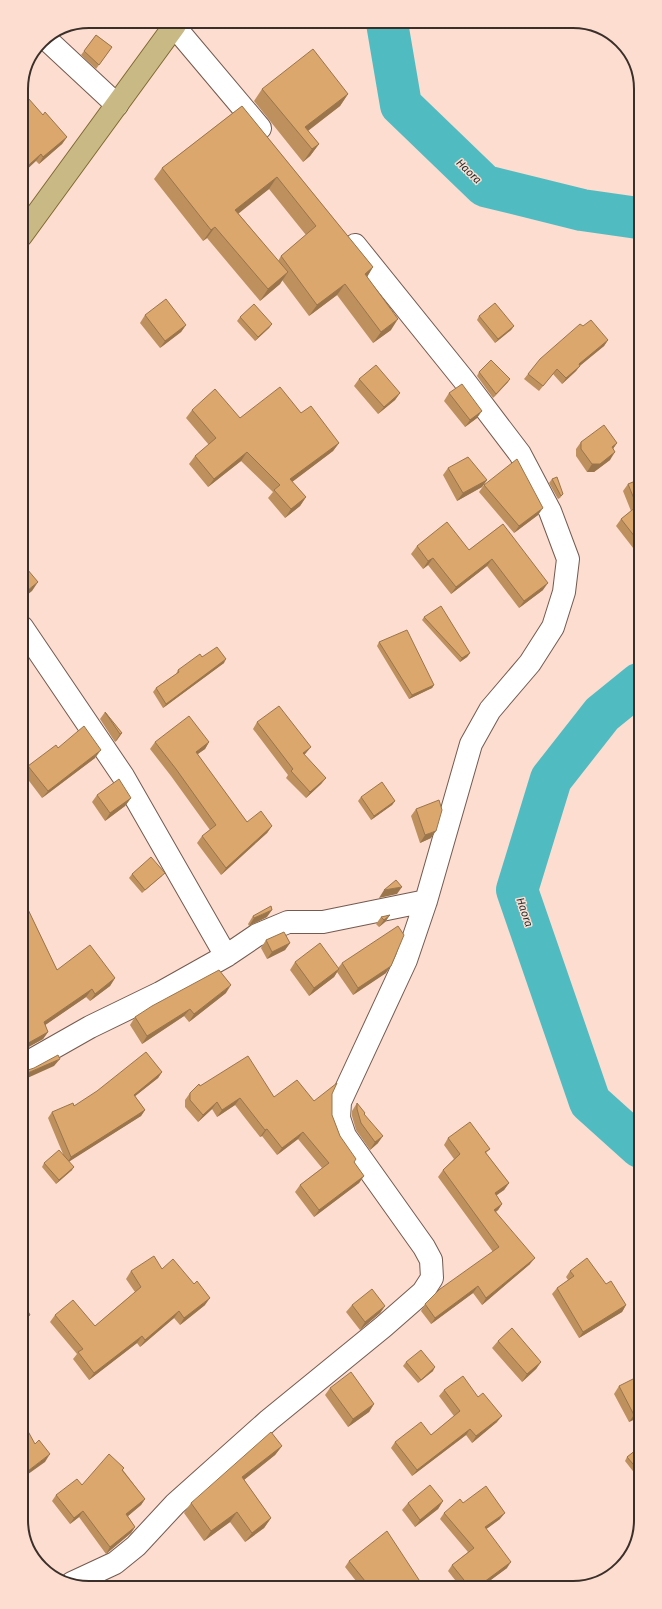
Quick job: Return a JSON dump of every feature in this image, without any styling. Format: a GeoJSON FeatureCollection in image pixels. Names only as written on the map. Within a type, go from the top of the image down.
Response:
{"type":"FeatureCollection","features":[{"type":"Feature","properties":{"kind":"main road"},"geometry":{"type":"LineString","coordinates":[[28,228],[173,28]]}},
{"type":"Feature","properties":{"kind":"street"},"geometry":{"type":"LineString","coordinates":[[177,28],[273,145]]}},
{"type":"Feature","properties":{"kind":"street"},"geometry":{"type":"LineString","coordinates":[[50,42],[117,105]]}},
{"type":"Feature","properties":{"kind":"street"},"geometry":{"type":"LineString","coordinates":[[79,1580],[115,1564],[136,1546],[175,1504],[269,1420],[383,1327],[423,1292],[432,1278],[431,1260],[424,1247],[345,1136],[339,1118],[340,1102],[406,960],[426,901],[471,744],[490,710],[530,663],[553,627],[564,592],[568,559],[550,511],[520,454],[463,379],[343,231]]}},
{"type":"Feature","properties":{"kind":"street"},"geometry":{"type":"LineString","coordinates":[[28,636],[123,776],[226,956]]}},
{"type":"Feature","properties":{"kind":"street"},"geometry":{"type":"LineString","coordinates":[[28,1062],[90,1027],[160,993],[226,956],[257,935],[288,922],[323,922],[426,901]]}},
{"type":"Feature","properties":{"kind":"building"},"geometry":{"type":"Polygon","coordinates":[[[96,35],[112,47],[99,65],[84,51],[96,35]]]}},
{"type":"Feature","properties":{"kind":"building"},"geometry":{"type":"Polygon","coordinates":[[[313,49],[348,94],[305,127],[319,144],[312,149],[262,89],[313,49]]]}},
{"type":"Feature","properties":{"kind":"building"},"geometry":{"type":"Polygon","coordinates":[[[28,98],[43,115],[45,112],[67,137],[43,157],[41,154],[28,166],[28,98]]]}},
{"type":"Feature","properties":{"kind":"building"},"geometry":{"type":"Polygon","coordinates":[[[242,106],[373,267],[365,274],[398,319],[381,332],[345,284],[317,305],[281,256],[316,226],[277,177],[235,210],[288,272],[268,289],[215,227],[211,230],[162,168],[242,106]]]}},
{"type":"Feature","properties":{"kind":"building"},"geometry":{"type":"Polygon","coordinates":[[[166,299],[186,325],[165,341],[145,315],[166,299]]]}},
{"type":"Feature","properties":{"kind":"building"},"geometry":{"type":"Polygon","coordinates":[[[495,303],[514,326],[498,339],[479,316],[495,303]]]}},
{"type":"Feature","properties":{"kind":"building"},"geometry":{"type":"Polygon","coordinates":[[[254,304],[272,324],[258,337],[240,317],[254,304]]]}},
{"type":"Feature","properties":{"kind":"building"},"geometry":{"type":"Polygon","coordinates":[[[591,320],[608,340],[579,364],[580,366],[566,378],[557,369],[543,386],[528,374],[540,359],[580,324],[583,326],[591,320]]]}},
{"type":"Feature","properties":{"kind":"building"},"geometry":{"type":"Polygon","coordinates":[[[491,360],[510,379],[496,394],[479,372],[491,360]]]}},
{"type":"Feature","properties":{"kind":"building"},"geometry":{"type":"Polygon","coordinates":[[[376,365],[400,393],[384,407],[359,379],[376,365]]]}},
{"type":"Feature","properties":{"kind":"building"},"geometry":{"type":"Polygon","coordinates":[[[462,384],[482,411],[470,420],[449,393],[462,384]]]}},
{"type":"Feature","properties":{"kind":"building"},"geometry":{"type":"Polygon","coordinates":[[[280,387],[301,413],[311,406],[339,443],[290,479],[306,497],[291,509],[274,490],[280,485],[247,452],[214,479],[195,456],[216,438],[192,410],[215,389],[240,418],[280,387]]]}},
{"type":"Feature","properties":{"kind":"building"},"geometry":{"type":"Polygon","coordinates":[[[604,425],[617,443],[612,447],[615,452],[600,464],[592,464],[581,449],[581,442],[604,425]]]}},
{"type":"Feature","properties":{"kind":"building"},"geometry":{"type":"Polygon","coordinates":[[[468,457],[487,480],[463,493],[448,468],[468,457]]]}},
{"type":"Feature","properties":{"kind":"building"},"geometry":{"type":"Polygon","coordinates":[[[517,459],[543,508],[519,526],[484,485],[517,459]]]}},
{"type":"Feature","properties":{"kind":"building"},"geometry":{"type":"Polygon","coordinates":[[[557,477],[563,494],[561,496],[552,479],[557,477]]]}},
{"type":"Feature","properties":{"kind":"building"},"geometry":{"type":"Polygon","coordinates":[[[634,482],[634,499],[628,484],[634,482]]]}},
{"type":"Feature","properties":{"kind":"building"},"geometry":{"type":"Polygon","coordinates":[[[634,508],[634,536],[621,519],[634,508]]]}},
{"type":"Feature","properties":{"kind":"building"},"geometry":{"type":"Polygon","coordinates":[[[447,522],[469,550],[503,524],[548,583],[524,601],[492,559],[456,587],[433,558],[428,561],[417,546],[447,522]]]}},
{"type":"Feature","properties":{"kind":"building"},"geometry":{"type":"Polygon","coordinates":[[[28,570],[38,582],[28,590],[28,570]]]}},
{"type":"Feature","properties":{"kind":"building"},"geometry":{"type":"Polygon","coordinates":[[[441,606],[470,653],[462,658],[424,617],[441,606]]]}},
{"type":"Feature","properties":{"kind":"building"},"geometry":{"type":"Polygon","coordinates":[[[407,630],[434,685],[412,695],[379,642],[407,630]]]}},
{"type":"Feature","properties":{"kind":"building"},"geometry":{"type":"Polygon","coordinates":[[[217,647],[226,659],[166,704],[156,688],[179,672],[178,670],[200,654],[202,657],[217,647]]]}},
{"type":"Feature","properties":{"kind":"building"},"geometry":{"type":"Polygon","coordinates":[[[279,706],[311,747],[303,753],[326,778],[310,792],[291,771],[293,769],[257,722],[279,706]]]}},
{"type":"Feature","properties":{"kind":"building"},"geometry":{"type":"Polygon","coordinates":[[[105,712],[122,733],[120,734],[105,712]]]}},
{"type":"Feature","properties":{"kind":"building"},"geometry":{"type":"Polygon","coordinates":[[[189,716],[209,742],[196,752],[247,822],[261,811],[272,826],[226,868],[202,836],[216,825],[155,742],[189,716]]]}},
{"type":"Feature","properties":{"kind":"building"},"geometry":{"type":"Polygon","coordinates":[[[84,726],[101,750],[48,791],[28,766],[56,745],[58,748],[84,726]]]}},
{"type":"Feature","properties":{"kind":"building"},"geometry":{"type":"Polygon","coordinates":[[[119,779],[131,798],[110,813],[97,795],[119,779]]]}},
{"type":"Feature","properties":{"kind":"building"},"geometry":{"type":"Polygon","coordinates":[[[382,782],[395,801],[374,816],[361,797],[382,782]]]}},
{"type":"Feature","properties":{"kind":"building"},"geometry":{"type":"Polygon","coordinates":[[[439,800],[442,810],[436,831],[425,835],[416,809],[439,800]]]}},
{"type":"Feature","properties":{"kind":"building"},"geometry":{"type":"Polygon","coordinates":[[[151,857],[165,873],[145,890],[132,874],[151,857]]]}},
{"type":"Feature","properties":{"kind":"building"},"geometry":{"type":"Polygon","coordinates":[[[396,880],[402,887],[384,890],[396,880]]]}},
{"type":"Feature","properties":{"kind":"building"},"geometry":{"type":"Polygon","coordinates":[[[271,906],[272,910],[254,918],[253,916],[271,906]]]}},
{"type":"Feature","properties":{"kind":"building"},"geometry":{"type":"Polygon","coordinates":[[[28,909],[57,970],[90,945],[115,978],[95,994],[92,989],[44,1022],[48,1032],[28,1043],[28,909]]]}},
{"type":"Feature","properties":{"kind":"building"},"geometry":{"type":"Polygon","coordinates":[[[390,915],[384,920],[381,917],[390,915]]]}},
{"type":"Feature","properties":{"kind":"building"},"geometry":{"type":"Polygon","coordinates":[[[398,926],[404,935],[391,966],[358,988],[342,963],[398,926]]]}},
{"type":"Feature","properties":{"kind":"building"},"geometry":{"type":"Polygon","coordinates":[[[284,932],[290,943],[272,952],[266,940],[284,932]]]}},
{"type":"Feature","properties":{"kind":"building"},"geometry":{"type":"Polygon","coordinates":[[[320,943],[339,969],[314,988],[295,962],[320,943]]]}},
{"type":"Feature","properties":{"kind":"building"},"geometry":{"type":"Polygon","coordinates":[[[219,970],[231,985],[194,1014],[190,1009],[147,1036],[135,1017],[152,1006],[219,970]]]}},
{"type":"Feature","properties":{"kind":"building"},"geometry":{"type":"Polygon","coordinates":[[[146,1052],[162,1072],[134,1095],[145,1110],[71,1157],[52,1112],[73,1103],[74,1106],[97,1091],[146,1052]]]}},
{"type":"Feature","properties":{"kind":"building"},"geometry":{"type":"Polygon","coordinates":[[[58,1055],[60,1059],[28,1073],[28,1070],[58,1055]]]}},
{"type":"Feature","properties":{"kind":"building"},"geometry":{"type":"Polygon","coordinates":[[[248,1056],[274,1097],[297,1080],[314,1101],[337,1083],[332,1094],[332,1115],[340,1136],[356,1159],[354,1162],[364,1176],[319,1210],[300,1185],[329,1163],[303,1132],[282,1148],[267,1129],[265,1130],[240,1098],[222,1110],[217,1102],[203,1115],[190,1100],[190,1093],[199,1084],[200,1086],[248,1056]]]}},
{"type":"Feature","properties":{"kind":"building"},"geometry":{"type":"Polygon","coordinates":[[[357,1103],[365,1113],[364,1114],[383,1136],[375,1142],[361,1123],[357,1103]]]}},
{"type":"Feature","properties":{"kind":"building"},"geometry":{"type":"Polygon","coordinates":[[[470,1122],[490,1149],[485,1152],[509,1183],[495,1193],[502,1204],[494,1210],[535,1258],[486,1298],[478,1286],[435,1318],[425,1304],[440,1289],[499,1247],[443,1170],[460,1154],[448,1138],[470,1122]]]}},
{"type":"Feature","properties":{"kind":"building"},"geometry":{"type":"Polygon","coordinates":[[[59,1150],[74,1167],[59,1180],[44,1163],[59,1150]]]}},
{"type":"Feature","properties":{"kind":"building"},"geometry":{"type":"Polygon","coordinates":[[[154,1256],[162,1269],[173,1259],[194,1284],[197,1281],[210,1298],[184,1318],[179,1311],[145,1340],[142,1336],[94,1373],[78,1352],[83,1349],[55,1315],[73,1300],[95,1326],[141,1287],[131,1271],[154,1256]]]}},
{"type":"Feature","properties":{"kind":"building"},"geometry":{"type":"Polygon","coordinates":[[[587,1258],[606,1284],[611,1281],[626,1305],[583,1332],[557,1288],[574,1276],[570,1271],[587,1258]]]}},
{"type":"Feature","properties":{"kind":"building"},"geometry":{"type":"Polygon","coordinates":[[[372,1289],[385,1306],[365,1322],[352,1305],[372,1289]]]}},
{"type":"Feature","properties":{"kind":"building"},"geometry":{"type":"Polygon","coordinates":[[[512,1328],[541,1362],[527,1374],[498,1341],[512,1328]]]}},
{"type":"Feature","properties":{"kind":"building"},"geometry":{"type":"Polygon","coordinates":[[[421,1350],[435,1367],[421,1380],[406,1362],[421,1350]]]}},
{"type":"Feature","properties":{"kind":"building"},"geometry":{"type":"Polygon","coordinates":[[[351,1372],[374,1404],[353,1419],[330,1388],[351,1372]]]}},
{"type":"Feature","properties":{"kind":"building"},"geometry":{"type":"Polygon","coordinates":[[[463,1376],[478,1397],[483,1393],[502,1416],[476,1436],[470,1429],[417,1470],[395,1442],[421,1422],[431,1435],[460,1411],[444,1390],[463,1376]]]}},
{"type":"Feature","properties":{"kind":"building"},"geometry":{"type":"Polygon","coordinates":[[[634,1378],[634,1415],[619,1386],[634,1378]]]}},
{"type":"Feature","properties":{"kind":"building"},"geometry":{"type":"Polygon","coordinates":[[[28,1431],[35,1444],[39,1440],[50,1454],[28,1471],[28,1431]]]}},
{"type":"Feature","properties":{"kind":"building"},"geometry":{"type":"Polygon","coordinates":[[[271,1432],[282,1446],[242,1477],[271,1518],[252,1533],[237,1512],[211,1531],[191,1503],[271,1432]]]}},
{"type":"Feature","properties":{"kind":"building"},"geometry":{"type":"Polygon","coordinates":[[[634,1452],[634,1465],[627,1457],[634,1452]]]}},
{"type":"Feature","properties":{"kind":"building"},"geometry":{"type":"Polygon","coordinates":[[[109,1454],[124,1468],[122,1470],[145,1499],[126,1514],[135,1527],[110,1547],[83,1511],[74,1518],[56,1495],[77,1479],[82,1485],[109,1454]]]}},
{"type":"Feature","properties":{"kind":"building"},"geometry":{"type":"Polygon","coordinates":[[[430,1485],[443,1501],[420,1520],[408,1503],[430,1485]]]}},
{"type":"Feature","properties":{"kind":"building"},"geometry":{"type":"Polygon","coordinates":[[[486,1486],[505,1513],[485,1527],[511,1562],[485,1581],[465,1581],[452,1565],[474,1548],[444,1513],[460,1499],[463,1503],[486,1486]]]}},
{"type":"Feature","properties":{"kind":"building"},"geometry":{"type":"Polygon","coordinates":[[[387,1531],[420,1581],[365,1581],[349,1561],[387,1531]]]}},
{"type":"Feature","properties":{"kind":"waterway","name":"Haora"},"geometry":{"type":"LineString","coordinates":[[388,28],[401,105],[485,186],[582,210],[634,217]]}},
{"type":"Feature","properties":{"kind":"waterway","name":"Haora"},"geometry":{"type":"LineString","coordinates":[[634,688],[602,714],[551,779],[517,890],[590,1102],[634,1142]]}}]}
